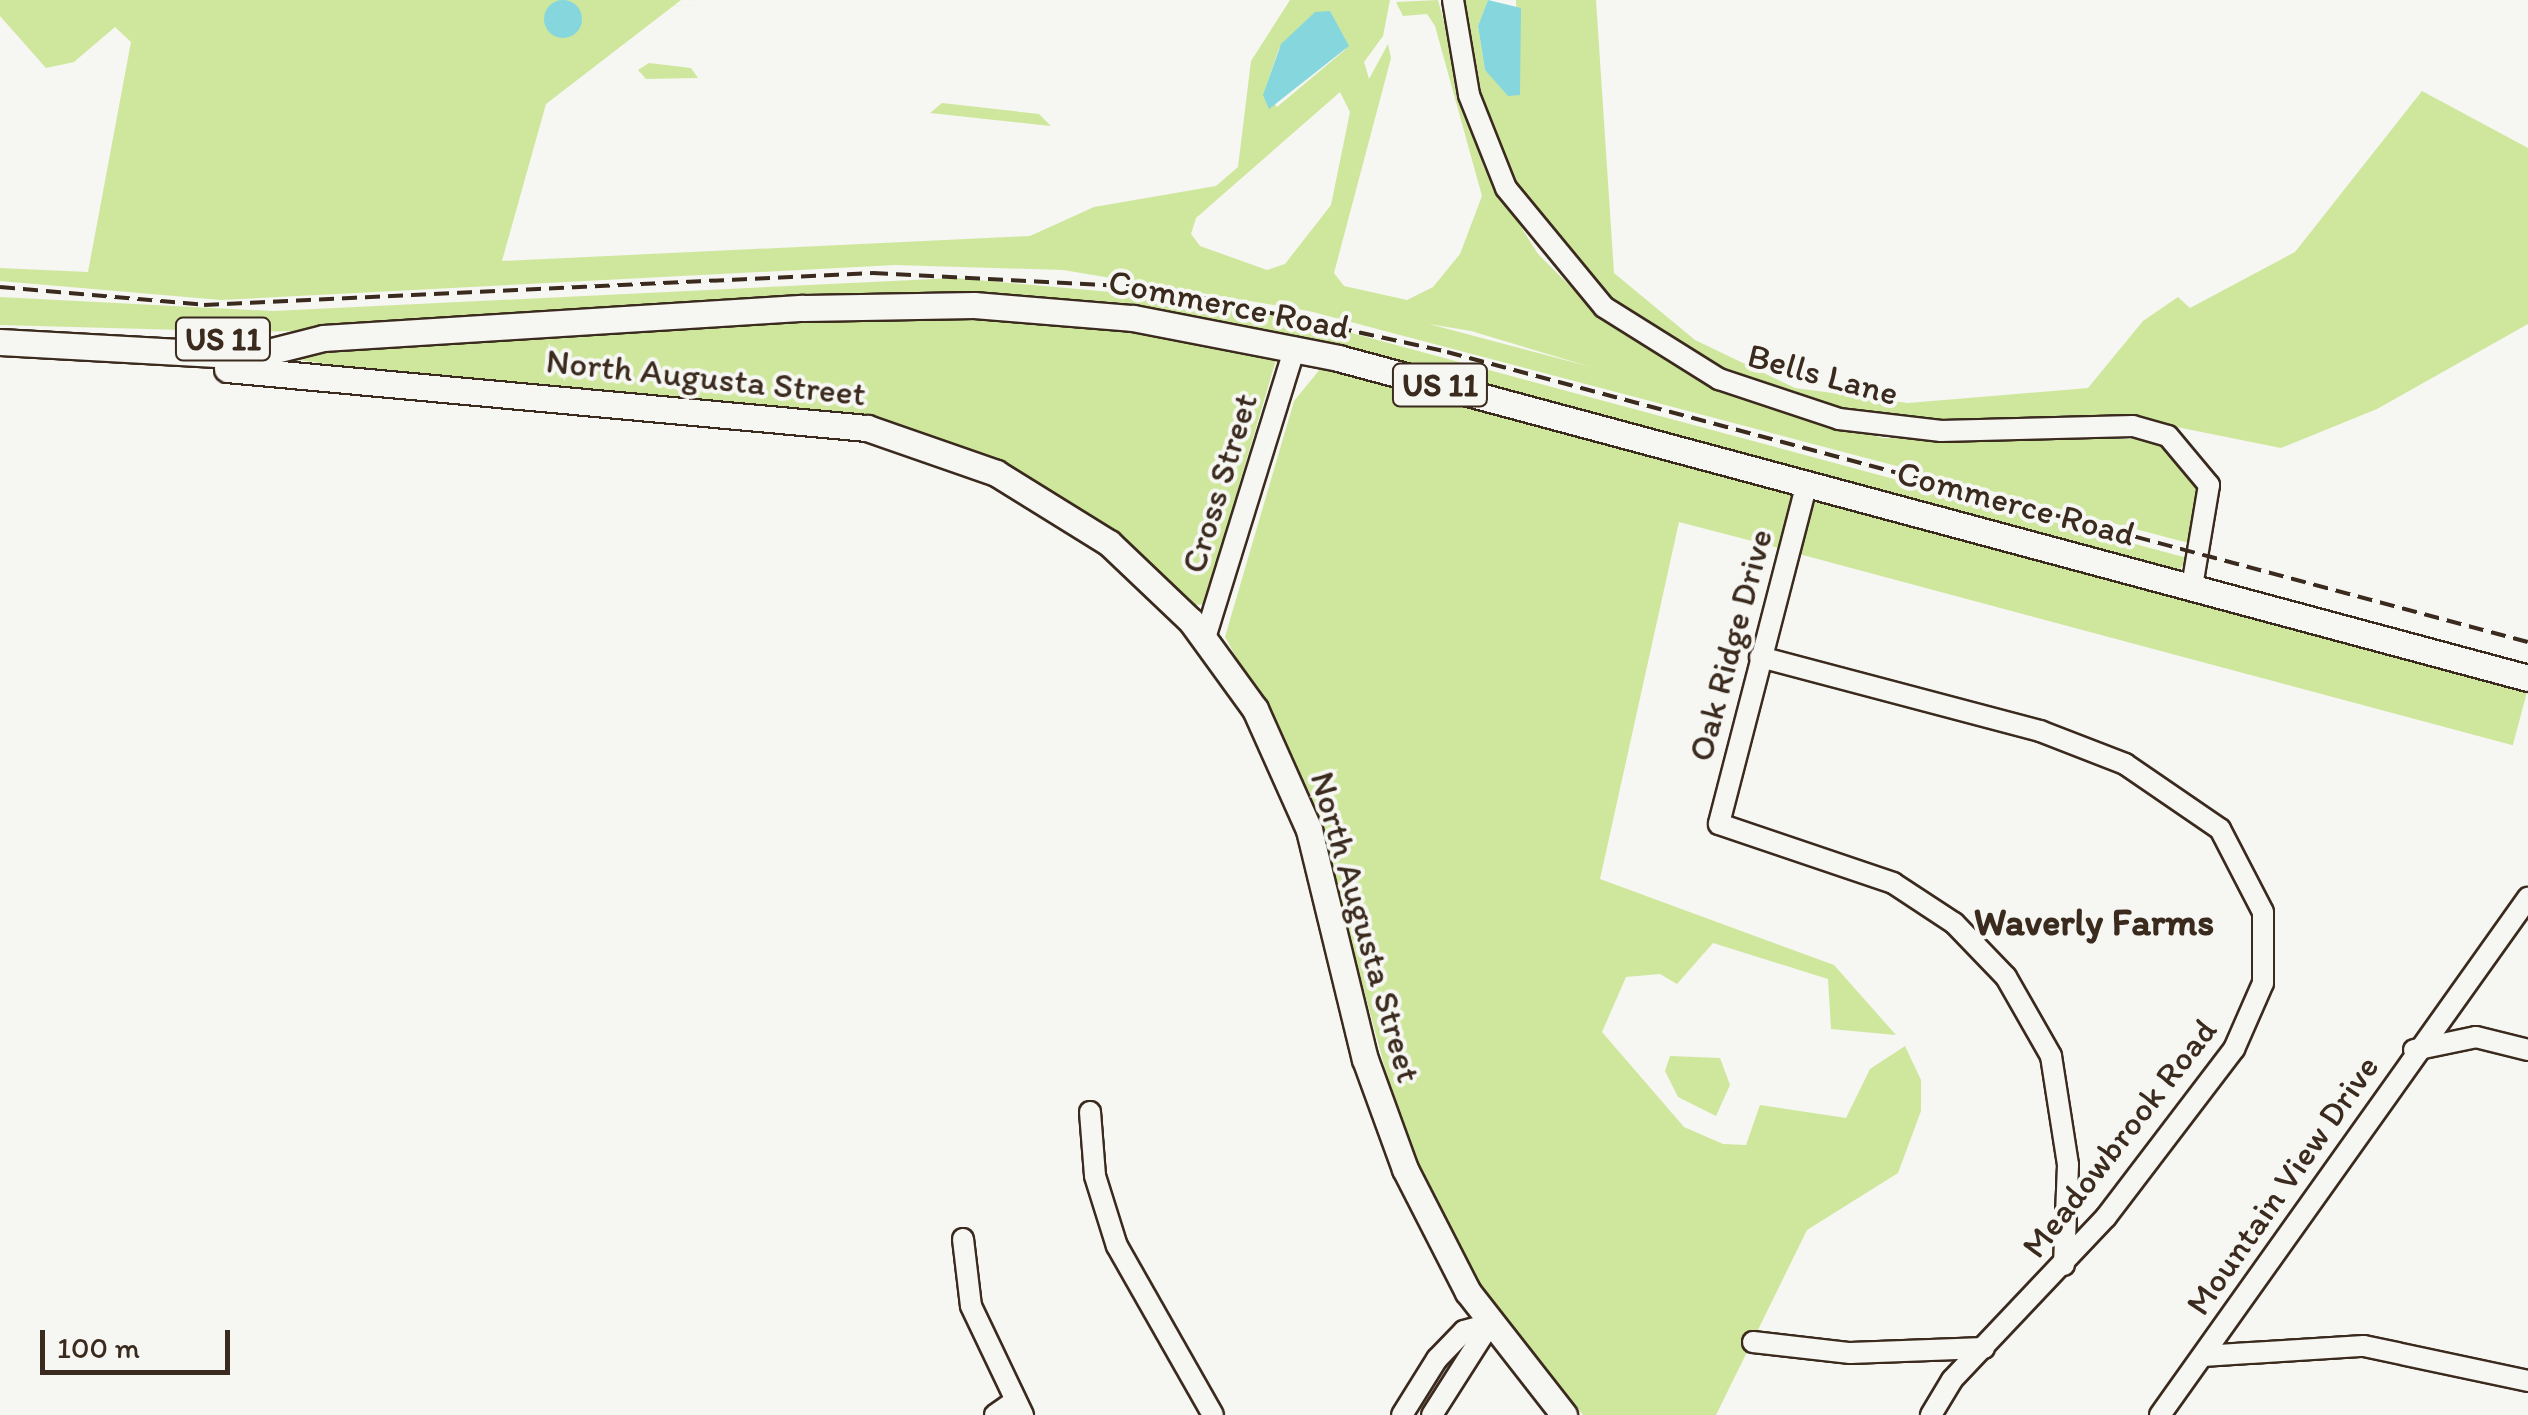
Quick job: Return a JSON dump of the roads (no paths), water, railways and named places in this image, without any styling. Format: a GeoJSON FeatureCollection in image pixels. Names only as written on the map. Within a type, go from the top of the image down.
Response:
{"type":"FeatureCollection","features":[{"type":"Feature","properties":{"kind":"main road","name":"Commerce Road"},"geometry":{"type":"LineString","coordinates":[[0,342],[252,356],[323,338],[974,304],[1133,318],[1295,348],[2528,678]]}},
{"type":"Feature","properties":{"kind":"main road","name":"US 11"},"geometry":{"type":"LineString","coordinates":[[124,350],[174,339],[323,338]]}},
{"type":"Feature","properties":{"kind":"main road","name":"North Augusta Street"},"geometry":{"type":"LineString","coordinates":[[34,345],[94,358],[767,414],[903,438],[996,473],[1076,518],[1205,638],[1289,778],[1381,1110],[1419,1201],[1490,1324],[1564,1415]]}},
{"type":"Feature","properties":{"kind":"main road","name":"North Augusta Street"},"geometry":{"type":"LineString","coordinates":[[252,356],[345,377]]}},
{"type":"Feature","properties":{"kind":"street","name":"Bells Lane"},"geometry":{"type":"LineString","coordinates":[[1452,0],[1469,95],[1506,188],[1610,312],[1719,380],[1822,415],[1916,430],[2132,426],[2168,436],[2209,486],[2192,587]]}},
{"type":"Feature","properties":{"kind":"street","name":"Cross Street"},"geometry":{"type":"LineString","coordinates":[[1205,638],[1295,348]]}},
{"type":"Feature","properties":{"kind":"street","name":"Oak Ridge Drive"},"geometry":{"type":"LineString","coordinates":[[1807,483],[1719,824],[1893,883],[1954,923],[2006,976],[2051,1056],[2068,1165],[2064,1265]]}},
{"type":"Feature","properties":{"kind":"street","name":"Meadowbrook Road"},"geometry":{"type":"LineString","coordinates":[[1760,657],[2111,757],[2195,806],[2246,868],[2267,935],[2248,1024],[2064,1265],[1984,1348],[1932,1415]]}},
{"type":"Feature","properties":{"kind":"street","name":"Mountain View Drive"},"geometry":{"type":"LineString","coordinates":[[2169,1411],[2414,1050],[2528,898]]}},
{"type":"Feature","properties":{"kind":"street","name":"Mountain View Drive"},"geometry":{"type":"LineString","coordinates":[[2414,1050],[2476,1037],[2528,1050]]}},
{"type":"Feature","properties":{"kind":"street"},"geometry":{"type":"LineString","coordinates":[[1090,1112],[1095,1176],[1117,1246],[1213,1415]]}},
{"type":"Feature","properties":{"kind":"street"},"geometry":{"type":"LineString","coordinates":[[963,1239],[971,1306],[1019,1408],[995,1415]]}},
{"type":"Feature","properties":{"kind":"street"},"geometry":{"type":"LineString","coordinates":[[1402,1415],[1437,1359],[1464,1332],[1490,1324]]}},
{"type":"Feature","properties":{"kind":"street"},"geometry":{"type":"LineString","coordinates":[[1432,1415],[1490,1324]]}},
{"type":"Feature","properties":{"kind":"street"},"geometry":{"type":"LineString","coordinates":[[1753,1342],[1850,1353],[1984,1348]]}},
{"type":"Feature","properties":{"kind":"street","name":"Mountain View Drive"},"geometry":{"type":"LineString","coordinates":[[2203,1356],[2364,1346],[2528,1381]]}},
{"type":"Feature","properties":{"kind":"water"},"geometry":{"type":"Polygon","coordinates":[[[563,0],[576,6],[582,19],[576,32],[563,38],[550,32],[544,19],[550,6],[563,0]]]}},
{"type":"Feature","properties":{"kind":"water"},"geometry":{"type":"Polygon","coordinates":[[[1488,0],[1521,8],[1520,95],[1508,96],[1485,70],[1478,26],[1488,0]]]}},
{"type":"Feature","properties":{"kind":"water"},"geometry":{"type":"Polygon","coordinates":[[[1330,11],[1349,46],[1269,109],[1263,95],[1281,44],[1315,12],[1330,11]]]}},
{"type":"Feature","properties":{"kind":"railway"},"geometry":{"type":"LineString","coordinates":[[0,287],[204,305],[873,273],[1157,288],[1447,352],[2528,642]]}},
{"type":"Feature","properties":{"kind":"district","name":"Waverly Farms"},"geometry":{"type":"Point","coordinates":[2094,923]}}]}
